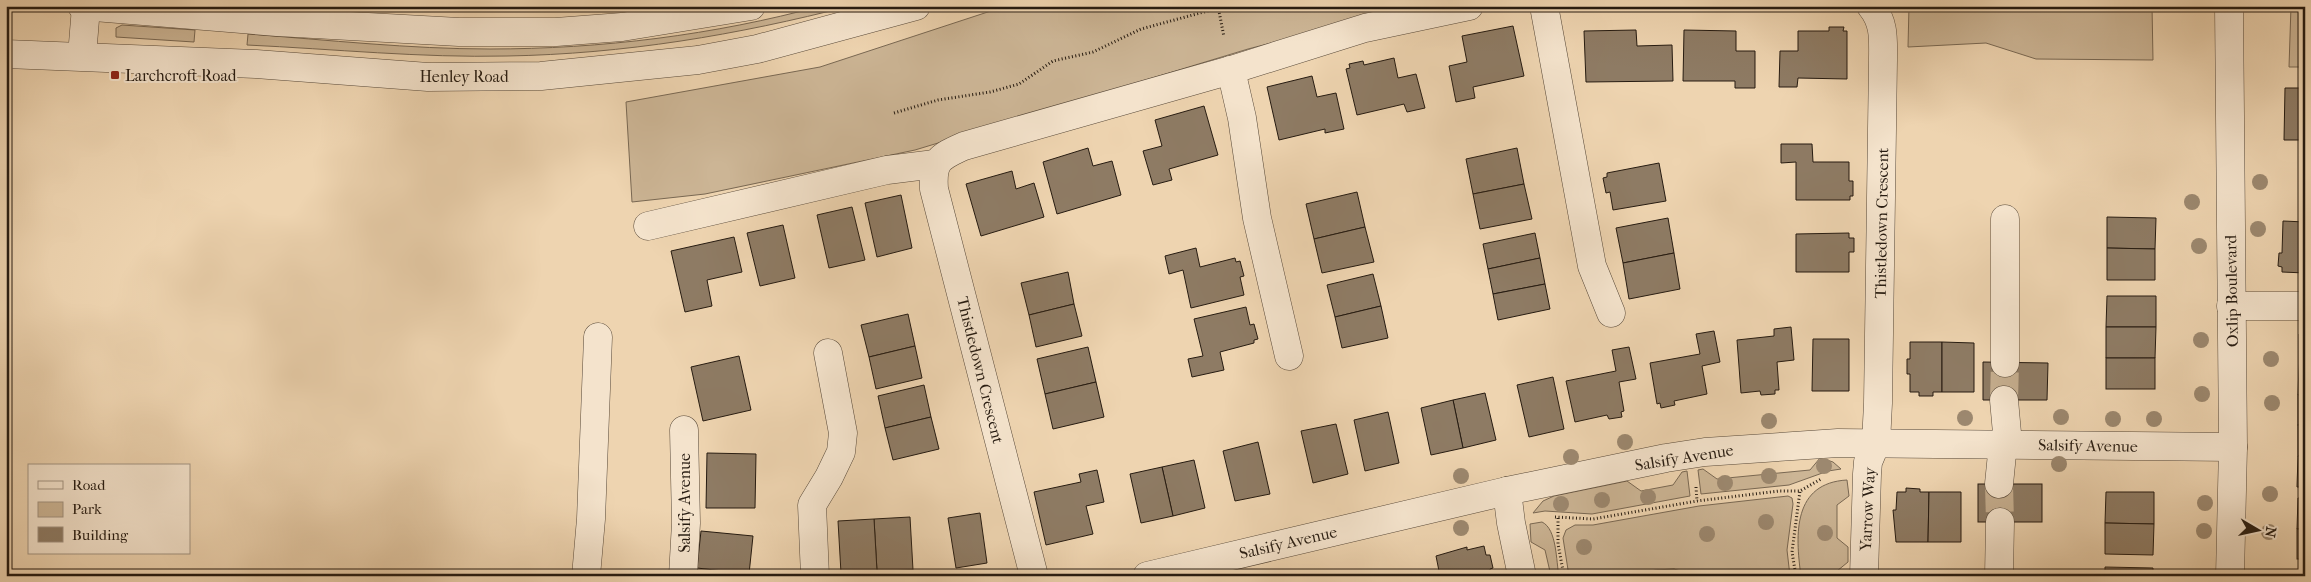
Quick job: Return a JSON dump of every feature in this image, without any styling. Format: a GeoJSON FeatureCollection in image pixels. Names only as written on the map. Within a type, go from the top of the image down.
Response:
{"type":"FeatureCollection","features":[{"type":"Feature","properties":{"kind":"street"},"geometry":{"type":"LineString","coordinates":[[82,56],[84,6],[277,22],[449,32],[556,32],[622,27],[752,6]]}},
{"type":"Feature","properties":{"kind":"street","name":"Henley Road"},"geometry":{"type":"LineString","coordinates":[[6,54],[256,64],[428,77],[541,76],[698,60],[757,49],[916,6]]}},
{"type":"Feature","properties":{"kind":"street"},"geometry":{"type":"LineString","coordinates":[[648,226],[887,170],[935,164],[942,157],[964,146],[1231,70],[1372,26],[1469,6]]}},
{"type":"Feature","properties":{"kind":"street"},"geometry":{"type":"LineString","coordinates":[[1544,6],[1592,266],[1611,313]]}},
{"type":"Feature","properties":{"kind":"street","name":"Thistledown Crescent"},"geometry":{"type":"LineString","coordinates":[[1871,6],[1879,17],[1883,36],[1876,443]]}},
{"type":"Feature","properties":{"kind":"street","name":"Oxlip Boulevard"},"geometry":{"type":"LineString","coordinates":[[2229,6],[2233,447],[2230,576]]}},
{"type":"Feature","properties":{"kind":"street"},"geometry":{"type":"LineString","coordinates":[[1231,70],[1244,127],[1256,218],[1289,356]]}},
{"type":"Feature","properties":{"kind":"street","name":"Thistledown Crescent"},"geometry":{"type":"LineString","coordinates":[[935,164],[934,189],[1034,576]]}},
{"type":"Feature","properties":{"kind":"street"},"geometry":{"type":"LineString","coordinates":[[2005,219],[2005,362]]}},
{"type":"Feature","properties":{"kind":"street"},"geometry":{"type":"LineString","coordinates":[[2231,306],[2305,306]]}},
{"type":"Feature","properties":{"kind":"street"},"geometry":{"type":"LineString","coordinates":[[586,576],[591,519],[598,337]]}},
{"type":"Feature","properties":{"kind":"street"},"geometry":{"type":"LineString","coordinates":[[815,576],[812,505],[830,478],[841,452],[843,433],[828,353]]}},
{"type":"Feature","properties":{"kind":"street"},"geometry":{"type":"LineString","coordinates":[[1999,484],[2005,444],[2004,400]]}},
{"type":"Feature","properties":{"kind":"street","name":"Salsify Avenue"},"geometry":{"type":"LineString","coordinates":[[684,430],[686,523],[684,576]]}},
{"type":"Feature","properties":{"kind":"street","name":"Salsify Avenue"},"geometry":{"type":"LineString","coordinates":[[1148,576],[1507,491],[1666,458],[1705,452],[1796,444],[1876,443],[2233,447]]}},
{"type":"Feature","properties":{"kind":"street","name":"Yarrow Way"},"geometry":{"type":"LineString","coordinates":[[1864,576],[1866,474],[1868,462],[1876,443]]}},
{"type":"Feature","properties":{"kind":"street"},"geometry":{"type":"LineString","coordinates":[[1507,491],[1511,523],[1522,576]]}},
{"type":"Feature","properties":{"kind":"street"},"geometry":{"type":"LineString","coordinates":[[1999,576],[2000,522]]}},
{"type":"Feature","properties":{"kind":"path"},"geometry":{"type":"LineString","coordinates":[[894,113],[938,100],[990,92],[1019,84],[1053,61],[1093,52],[1141,29],[1226,6]]}},
{"type":"Feature","properties":{"kind":"path"},"geometry":{"type":"LineString","coordinates":[[1511,523],[1540,516],[1593,519],[1705,500],[1769,492],[1800,491],[1827,477],[1866,474]]}},
{"type":"Feature","properties":{"kind":"path"},"geometry":{"type":"LineString","coordinates":[[1796,576],[1793,543],[1800,491]]}},
{"type":"Feature","properties":{"kind":"path"},"geometry":{"type":"LineString","coordinates":[[1558,518],[1558,544],[1564,576]]}},
{"type":"Feature","properties":{"kind":"green space"},"geometry":{"type":"Polygon","coordinates":[[[821,6],[850,6],[765,26],[680,41],[637,47],[551,54],[442,56],[247,45],[248,34],[430,48],[490,49],[574,46],[615,43],[699,32],[740,25],[821,6]]]}},
{"type":"Feature","properties":{"kind":"green space"},"geometry":{"type":"Polygon","coordinates":[[[1006,6],[1413,6],[1248,49],[915,150],[705,194],[632,202],[626,102],[820,67],[1006,6]]]}},
{"type":"Feature","properties":{"kind":"green space"},"geometry":{"type":"Polygon","coordinates":[[[1909,6],[2152,6],[2153,60],[2036,59],[1986,43],[1908,47],[1909,6]]]}},
{"type":"Feature","properties":{"kind":"green space"},"geometry":{"type":"Polygon","coordinates":[[[2291,6],[2305,6],[2305,67],[2289,67],[2291,6]]]}},
{"type":"Feature","properties":{"kind":"green space"},"geometry":{"type":"Polygon","coordinates":[[[122,25],[195,30],[194,42],[116,37],[116,28],[122,25]]]}},
{"type":"Feature","properties":{"kind":"green space"},"geometry":{"type":"Polygon","coordinates":[[[1820,458],[1833,462],[1841,469],[1828,471],[1789,485],[1701,494],[1698,470],[1703,469],[1717,479],[1810,470],[1820,458]]]}},
{"type":"Feature","properties":{"kind":"green space"},"geometry":{"type":"Polygon","coordinates":[[[1687,471],[1690,496],[1592,514],[1545,511],[1533,513],[1543,501],[1554,496],[1627,481],[1641,491],[1673,485],[1682,472],[1687,471]]]}},
{"type":"Feature","properties":{"kind":"green space"},"geometry":{"type":"Polygon","coordinates":[[[1847,480],[1849,496],[1837,505],[1837,538],[1848,547],[1848,562],[1837,571],[1837,576],[1801,576],[1798,544],[1799,528],[1807,501],[1816,490],[1829,483],[1847,480]]]}},
{"type":"Feature","properties":{"kind":"green space"},"geometry":{"type":"Polygon","coordinates":[[[1788,496],[1792,498],[1793,504],[1787,550],[1790,576],[1569,576],[1563,538],[1566,530],[1575,525],[1593,525],[1699,506],[1788,496]]]}},
{"type":"Feature","properties":{"kind":"green space"},"geometry":{"type":"Polygon","coordinates":[[[1542,522],[1551,531],[1559,576],[1551,576],[1545,550],[1531,542],[1530,524],[1542,522]]]}},
{"type":"Feature","properties":{"kind":"shaded area"},"geometry":{"type":"Polygon","coordinates":[[[1674,569],[1697,576],[1641,576],[1655,570],[1674,569]]]}},
{"type":"Feature","properties":{"kind":"building"},"geometry":{"type":"Polygon","coordinates":[[[1513,26],[1524,76],[1473,87],[1475,98],[1456,102],[1449,66],[1467,62],[1462,36],[1513,26]]]}},
{"type":"Feature","properties":{"kind":"building"},"geometry":{"type":"Polygon","coordinates":[[[1829,27],[1844,27],[1843,31],[1847,31],[1847,79],[1798,78],[1797,87],[1779,87],[1780,51],[1798,51],[1798,31],[1829,31],[1829,27]]]}},
{"type":"Feature","properties":{"kind":"building"},"geometry":{"type":"Polygon","coordinates":[[[1636,30],[1637,46],[1672,45],[1673,81],[1586,82],[1584,31],[1636,30]]]}},
{"type":"Feature","properties":{"kind":"building"},"geometry":{"type":"Polygon","coordinates":[[[1684,30],[1736,31],[1736,51],[1755,51],[1755,88],[1735,88],[1735,81],[1683,81],[1684,30]]]}},
{"type":"Feature","properties":{"kind":"building"},"geometry":{"type":"Polygon","coordinates":[[[1394,58],[1398,78],[1416,74],[1425,108],[1407,112],[1404,104],[1357,115],[1346,69],[1350,68],[1349,64],[1363,61],[1364,65],[1394,58]]]}},
{"type":"Feature","properties":{"kind":"building"},"geometry":{"type":"Polygon","coordinates":[[[1312,76],[1317,97],[1336,93],[1344,129],[1325,133],[1325,129],[1279,140],[1267,87],[1312,76]]]}},
{"type":"Feature","properties":{"kind":"building"},"geometry":{"type":"Polygon","coordinates":[[[2285,88],[2305,88],[2305,140],[2284,140],[2285,88]]]}},
{"type":"Feature","properties":{"kind":"building"},"geometry":{"type":"Polygon","coordinates":[[[1204,106],[1218,155],[1169,169],[1172,180],[1153,185],[1143,151],[1162,146],[1155,120],[1204,106]]]}},
{"type":"Feature","properties":{"kind":"building"},"geometry":{"type":"Polygon","coordinates":[[[1781,144],[1812,144],[1813,162],[1849,162],[1849,181],[1853,181],[1853,196],[1850,196],[1850,200],[1796,200],[1796,162],[1781,163],[1781,144]]]}},
{"type":"Feature","properties":{"kind":"building"},"geometry":{"type":"Polygon","coordinates":[[[1088,148],[1093,166],[1112,161],[1121,195],[1057,214],[1043,162],[1088,148]]]}},
{"type":"Feature","properties":{"kind":"building"},"geometry":{"type":"Polygon","coordinates":[[[1517,148],[1524,184],[1473,194],[1466,159],[1517,148]]]}},
{"type":"Feature","properties":{"kind":"building"},"geometry":{"type":"Polygon","coordinates":[[[1659,163],[1666,201],[1613,210],[1610,192],[1606,193],[1603,178],[1607,177],[1607,173],[1659,163]]]}},
{"type":"Feature","properties":{"kind":"building"},"geometry":{"type":"Polygon","coordinates":[[[1012,171],[1016,189],[1034,183],[1044,217],[981,236],[966,184],[1012,171]]]}},
{"type":"Feature","properties":{"kind":"building"},"geometry":{"type":"Polygon","coordinates":[[[1524,184],[1532,219],[1480,229],[1473,194],[1524,184]]]}},
{"type":"Feature","properties":{"kind":"building"},"geometry":{"type":"Polygon","coordinates":[[[1357,192],[1365,227],[1314,239],[1306,204],[1357,192]]]}},
{"type":"Feature","properties":{"kind":"building"},"geometry":{"type":"Polygon","coordinates":[[[901,195],[912,248],[877,257],[865,203],[901,195]]]}},
{"type":"Feature","properties":{"kind":"building"},"geometry":{"type":"Polygon","coordinates":[[[852,207],[865,260],[829,268],[817,215],[852,207]]]}},
{"type":"Feature","properties":{"kind":"building"},"geometry":{"type":"Polygon","coordinates":[[[2107,217],[2156,218],[2155,249],[2107,248],[2107,217]]]}},
{"type":"Feature","properties":{"kind":"building"},"geometry":{"type":"Polygon","coordinates":[[[1668,218],[1674,253],[1623,263],[1616,228],[1668,218]]]}},
{"type":"Feature","properties":{"kind":"building"},"geometry":{"type":"Polygon","coordinates":[[[2283,221],[2305,222],[2305,273],[2282,272],[2282,267],[2278,266],[2279,253],[2282,253],[2283,221]]]}},
{"type":"Feature","properties":{"kind":"building"},"geometry":{"type":"Polygon","coordinates":[[[783,225],[795,278],[760,286],[747,233],[783,225]]]}},
{"type":"Feature","properties":{"kind":"building"},"geometry":{"type":"Polygon","coordinates":[[[1365,227],[1374,262],[1322,273],[1314,239],[1365,227]]]}},
{"type":"Feature","properties":{"kind":"building"},"geometry":{"type":"Polygon","coordinates":[[[1535,233],[1540,258],[1488,269],[1483,244],[1535,233]]]}},
{"type":"Feature","properties":{"kind":"building"},"geometry":{"type":"Polygon","coordinates":[[[1849,233],[1849,238],[1854,238],[1854,252],[1849,252],[1849,272],[1796,272],[1796,234],[1849,233]]]}},
{"type":"Feature","properties":{"kind":"building"},"geometry":{"type":"Polygon","coordinates":[[[734,237],[742,272],[707,280],[712,306],[685,312],[671,251],[734,237]]]}},
{"type":"Feature","properties":{"kind":"building"},"geometry":{"type":"Polygon","coordinates":[[[1196,248],[1200,267],[1235,258],[1236,262],[1240,261],[1244,276],[1240,277],[1244,295],[1191,308],[1183,270],[1169,274],[1165,256],[1196,248]]]}},
{"type":"Feature","properties":{"kind":"building"},"geometry":{"type":"Polygon","coordinates":[[[2107,248],[2155,249],[2155,280],[2107,280],[2107,248]]]}},
{"type":"Feature","properties":{"kind":"building"},"geometry":{"type":"Polygon","coordinates":[[[1674,253],[1680,289],[1629,299],[1623,263],[1674,253]]]}},
{"type":"Feature","properties":{"kind":"building"},"geometry":{"type":"Polygon","coordinates":[[[1540,258],[1545,284],[1493,294],[1488,269],[1540,258]]]}},
{"type":"Feature","properties":{"kind":"building"},"geometry":{"type":"Polygon","coordinates":[[[1068,272],[1074,304],[1029,315],[1021,283],[1068,272]]]}},
{"type":"Feature","properties":{"kind":"building"},"geometry":{"type":"Polygon","coordinates":[[[1373,274],[1381,306],[1335,317],[1327,285],[1373,274]]]}},
{"type":"Feature","properties":{"kind":"building"},"geometry":{"type":"Polygon","coordinates":[[[1545,284],[1550,309],[1498,320],[1493,294],[1545,284]]]}},
{"type":"Feature","properties":{"kind":"building"},"geometry":{"type":"Polygon","coordinates":[[[2107,296],[2156,296],[2156,327],[2106,327],[2107,296]]]}},
{"type":"Feature","properties":{"kind":"building"},"geometry":{"type":"Polygon","coordinates":[[[1074,304],[1082,336],[1036,347],[1029,315],[1074,304]]]}},
{"type":"Feature","properties":{"kind":"building"},"geometry":{"type":"Polygon","coordinates":[[[1381,306],[1388,338],[1342,348],[1335,317],[1381,306]]]}},
{"type":"Feature","properties":{"kind":"building"},"geometry":{"type":"Polygon","coordinates":[[[1246,307],[1250,325],[1254,324],[1258,339],[1254,340],[1254,343],[1220,352],[1224,370],[1192,377],[1188,359],[1203,356],[1194,319],[1246,307]]]}},
{"type":"Feature","properties":{"kind":"building"},"geometry":{"type":"Polygon","coordinates":[[[908,314],[915,346],[869,357],[861,325],[908,314]]]}},
{"type":"Feature","properties":{"kind":"building"},"geometry":{"type":"Polygon","coordinates":[[[1791,327],[1794,360],[1777,362],[1779,390],[1775,390],[1775,394],[1761,395],[1760,391],[1741,393],[1737,340],[1774,336],[1774,329],[1791,327]]]}},
{"type":"Feature","properties":{"kind":"building"},"geometry":{"type":"Polygon","coordinates":[[[2106,327],[2156,327],[2155,358],[2106,358],[2106,327]]]}},
{"type":"Feature","properties":{"kind":"building"},"geometry":{"type":"Polygon","coordinates":[[[1714,331],[1720,362],[1702,366],[1707,394],[1674,401],[1675,405],[1661,408],[1660,403],[1657,404],[1650,363],[1700,354],[1696,334],[1714,331]]]}},
{"type":"Feature","properties":{"kind":"building"},"geometry":{"type":"Polygon","coordinates":[[[2299,334],[2305,334],[2305,365],[2299,364],[2299,334]]]}},
{"type":"Feature","properties":{"kind":"building"},"geometry":{"type":"Polygon","coordinates":[[[1813,339],[1849,339],[1849,391],[1812,391],[1813,339]]]}},
{"type":"Feature","properties":{"kind":"building"},"geometry":{"type":"Polygon","coordinates":[[[1910,342],[1942,342],[1942,392],[1933,392],[1933,396],[1919,396],[1919,392],[1910,392],[1910,374],[1907,374],[1907,359],[1910,359],[1910,342]]]}},
{"type":"Feature","properties":{"kind":"building"},"geometry":{"type":"Polygon","coordinates":[[[1942,342],[1974,343],[1974,392],[1942,392],[1942,342]]]}},
{"type":"Feature","properties":{"kind":"building"},"geometry":{"type":"Polygon","coordinates":[[[915,346],[922,378],[876,389],[869,357],[915,346]]]}},
{"type":"Feature","properties":{"kind":"building"},"geometry":{"type":"Polygon","coordinates":[[[1088,347],[1096,382],[1045,394],[1037,359],[1088,347]]]}},
{"type":"Feature","properties":{"kind":"building"},"geometry":{"type":"Polygon","coordinates":[[[1629,347],[1636,379],[1619,382],[1624,411],[1621,412],[1622,417],[1609,419],[1607,415],[1575,422],[1566,381],[1616,371],[1612,350],[1629,347]]]}},
{"type":"Feature","properties":{"kind":"building"},"geometry":{"type":"Polygon","coordinates":[[[739,356],[751,410],[703,421],[691,367],[739,356]]]}},
{"type":"Feature","properties":{"kind":"building"},"geometry":{"type":"Polygon","coordinates":[[[2106,358],[2155,358],[2155,389],[2106,389],[2106,358]]]}},
{"type":"Feature","properties":{"kind":"building"},"geometry":{"type":"Polygon","coordinates":[[[1983,362],[2048,363],[2047,400],[1983,400],[1983,362]]]}},
{"type":"Feature","properties":{"kind":"building"},"geometry":{"type":"Polygon","coordinates":[[[2299,364],[2305,365],[2305,395],[2298,395],[2299,364]]]}},
{"type":"Feature","properties":{"kind":"building"},"geometry":{"type":"Polygon","coordinates":[[[1553,377],[1564,429],[1529,437],[1517,385],[1553,377]]]}},
{"type":"Feature","properties":{"kind":"building"},"geometry":{"type":"Polygon","coordinates":[[[1096,382],[1104,417],[1053,429],[1045,394],[1096,382]]]}},
{"type":"Feature","properties":{"kind":"building"},"geometry":{"type":"Polygon","coordinates":[[[924,385],[931,417],[885,428],[878,396],[924,385]]]}},
{"type":"Feature","properties":{"kind":"building"},"geometry":{"type":"Polygon","coordinates":[[[1485,393],[1496,440],[1463,448],[1453,400],[1485,393]]]}},
{"type":"Feature","properties":{"kind":"building"},"geometry":{"type":"Polygon","coordinates":[[[2298,395],[2305,395],[2305,425],[2298,425],[2298,395]]]}},
{"type":"Feature","properties":{"kind":"building"},"geometry":{"type":"Polygon","coordinates":[[[1453,400],[1463,448],[1431,455],[1421,408],[1453,400]]]}},
{"type":"Feature","properties":{"kind":"building"},"geometry":{"type":"Polygon","coordinates":[[[1388,412],[1399,463],[1365,471],[1354,420],[1388,412]]]}},
{"type":"Feature","properties":{"kind":"building"},"geometry":{"type":"Polygon","coordinates":[[[931,417],[939,449],[893,460],[885,428],[931,417]]]}},
{"type":"Feature","properties":{"kind":"building"},"geometry":{"type":"Polygon","coordinates":[[[1336,424],[1348,474],[1313,483],[1301,431],[1336,424]]]}},
{"type":"Feature","properties":{"kind":"building"},"geometry":{"type":"Polygon","coordinates":[[[2298,425],[2305,425],[2305,456],[2298,456],[2298,425]]]}},
{"type":"Feature","properties":{"kind":"building"},"geometry":{"type":"Polygon","coordinates":[[[1258,442],[1270,494],[1235,501],[1223,451],[1258,442]]]}},
{"type":"Feature","properties":{"kind":"building"},"geometry":{"type":"Polygon","coordinates":[[[707,453],[756,454],[755,508],[706,508],[707,453]]]}},
{"type":"Feature","properties":{"kind":"building"},"geometry":{"type":"Polygon","coordinates":[[[2298,456],[2305,456],[2305,487],[2297,487],[2298,456]]]}},
{"type":"Feature","properties":{"kind":"building"},"geometry":{"type":"Polygon","coordinates":[[[1194,460],[1205,508],[1173,516],[1162,467],[1194,460]]]}},
{"type":"Feature","properties":{"kind":"building"},"geometry":{"type":"Polygon","coordinates":[[[1162,467],[1173,516],[1141,523],[1130,474],[1162,467]]]}},
{"type":"Feature","properties":{"kind":"building"},"geometry":{"type":"Polygon","coordinates":[[[1097,470],[1104,502],[1086,506],[1093,534],[1046,545],[1034,492],[1081,482],[1079,474],[1097,470]]]}},
{"type":"Feature","properties":{"kind":"building"},"geometry":{"type":"Polygon","coordinates":[[[1978,484],[2042,484],[2042,522],[1978,522],[1978,484]]]}},
{"type":"Feature","properties":{"kind":"building"},"geometry":{"type":"Polygon","coordinates":[[[1906,488],[1920,489],[1920,492],[1929,492],[1928,542],[1896,542],[1893,510],[1896,510],[1897,492],[1906,492],[1906,488]]]}},
{"type":"Feature","properties":{"kind":"building"},"geometry":{"type":"Polygon","coordinates":[[[1929,492],[1961,492],[1961,542],[1928,542],[1929,492]]]}},
{"type":"Feature","properties":{"kind":"building"},"geometry":{"type":"Polygon","coordinates":[[[2106,492],[2154,492],[2154,524],[2105,523],[2106,492]]]}},
{"type":"Feature","properties":{"kind":"building"},"geometry":{"type":"Polygon","coordinates":[[[2298,498],[2305,498],[2305,529],[2297,529],[2298,498]]]}},
{"type":"Feature","properties":{"kind":"building"},"geometry":{"type":"Polygon","coordinates":[[[980,513],[987,563],[956,568],[948,518],[980,513]]]}},
{"type":"Feature","properties":{"kind":"building"},"geometry":{"type":"Polygon","coordinates":[[[910,517],[913,570],[877,571],[874,519],[910,517]]]}},
{"type":"Feature","properties":{"kind":"building"},"geometry":{"type":"Polygon","coordinates":[[[874,519],[877,571],[841,573],[838,521],[874,519]]]}},
{"type":"Feature","properties":{"kind":"building"},"geometry":{"type":"Polygon","coordinates":[[[2105,523],[2154,524],[2153,555],[2105,554],[2105,523]]]}},
{"type":"Feature","properties":{"kind":"building"},"geometry":{"type":"Polygon","coordinates":[[[2297,529],[2305,529],[2305,559],[2297,559],[2297,529]]]}},
{"type":"Feature","properties":{"kind":"building"},"geometry":{"type":"Polygon","coordinates":[[[701,531],[753,536],[749,574],[697,568],[701,531]]]}},
{"type":"Feature","properties":{"kind":"building"},"geometry":{"type":"Polygon","coordinates":[[[1484,546],[1486,555],[1490,555],[1493,568],[1490,569],[1491,576],[1440,576],[1436,556],[1467,547],[1467,550],[1484,546]]]}},
{"type":"Feature","properties":{"kind":"building"},"geometry":{"type":"Polygon","coordinates":[[[2105,567],[2153,568],[2153,576],[2105,576],[2105,567]]]}},
{"type":"Feature","properties":{"kind":"tunnel"},"geometry":{"type":"LineString","coordinates":[[2004,400],[2005,363]]}},
{"type":"Feature","properties":{"kind":"tunnel"},"geometry":{"type":"LineString","coordinates":[[1999,484],[2000,522]]}},
{"type":"Feature","properties":{"kind":"place","name":"Larchcroft Road"},"geometry":{"type":"Point","coordinates":[115,75]}}]}
